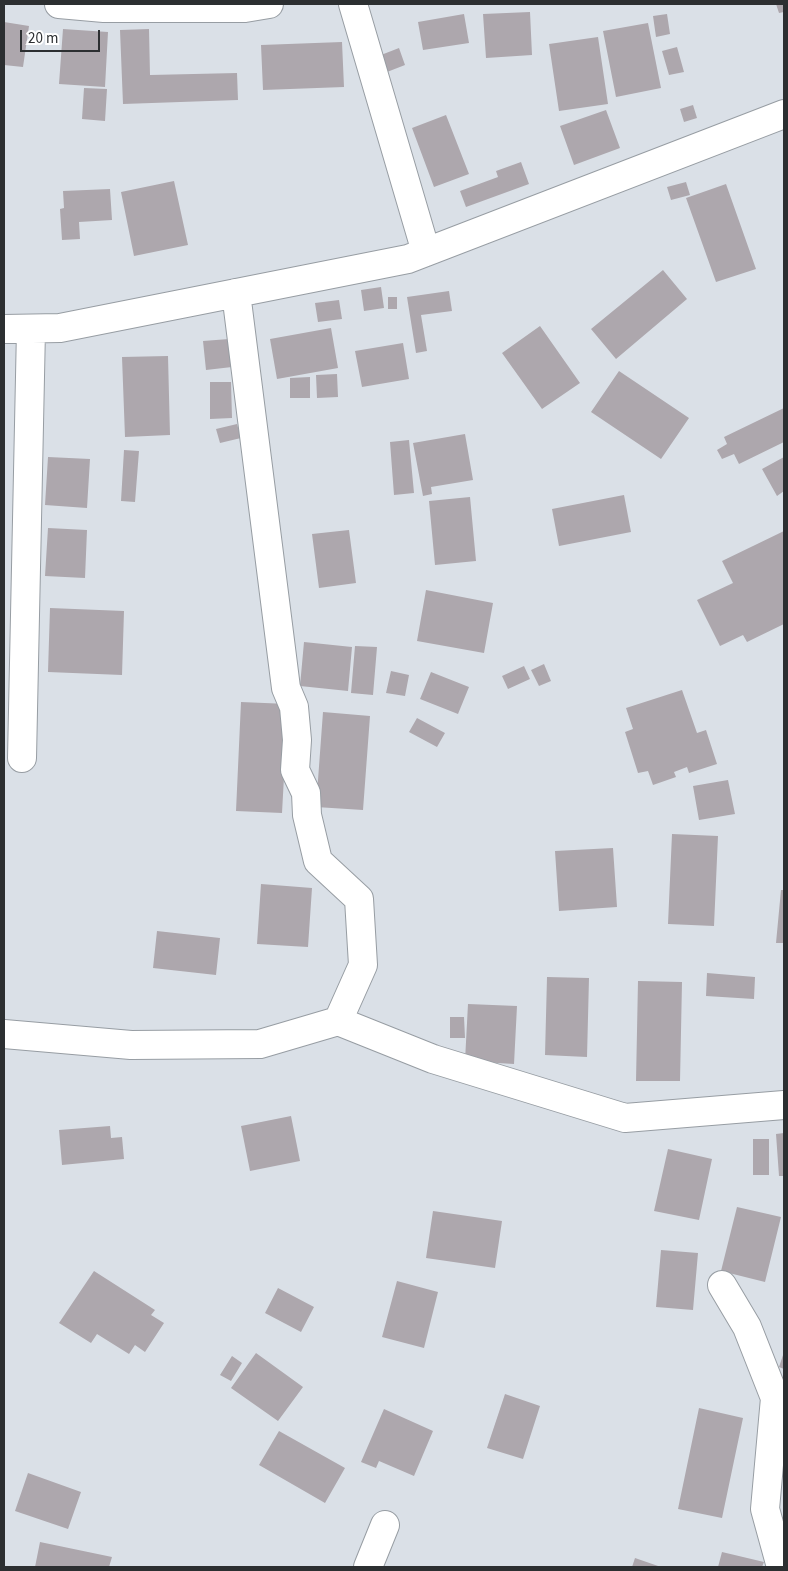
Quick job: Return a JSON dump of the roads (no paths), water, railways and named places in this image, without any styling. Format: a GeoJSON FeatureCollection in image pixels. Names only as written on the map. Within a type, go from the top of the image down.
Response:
{"type":"FeatureCollection","features":[{"type":"Feature","properties":{"kind":"street"},"geometry":{"type":"LineString","coordinates":[[60,4],[104,8],[245,8],[269,4]]}},
{"type":"Feature","properties":{"kind":"street"},"geometry":{"type":"LineString","coordinates":[[353,4],[426,252]]}},
{"type":"Feature","properties":{"kind":"street"},"geometry":{"type":"LineString","coordinates":[[4,329],[60,328],[408,259],[784,114]]}},
{"type":"Feature","properties":{"kind":"street"},"geometry":{"type":"LineString","coordinates":[[236,293],[286,688],[294,708],[297,740],[295,770],[306,792],[307,814],[318,861],[358,899],[363,965],[338,1021]]}},
{"type":"Feature","properties":{"kind":"street"},"geometry":{"type":"LineString","coordinates":[[22,758],[31,329]]}},
{"type":"Feature","properties":{"kind":"street"},"geometry":{"type":"LineString","coordinates":[[4,1034],[132,1045],[260,1044],[338,1021],[433,1059],[625,1118],[784,1105]]}},
{"type":"Feature","properties":{"kind":"street"},"geometry":{"type":"LineString","coordinates":[[722,1285],[746,1327],[775,1398],[765,1509],[781,1567]]}},
{"type":"Feature","properties":{"kind":"street"},"geometry":{"type":"LineString","coordinates":[[368,1567],[385,1524]]}}]}
